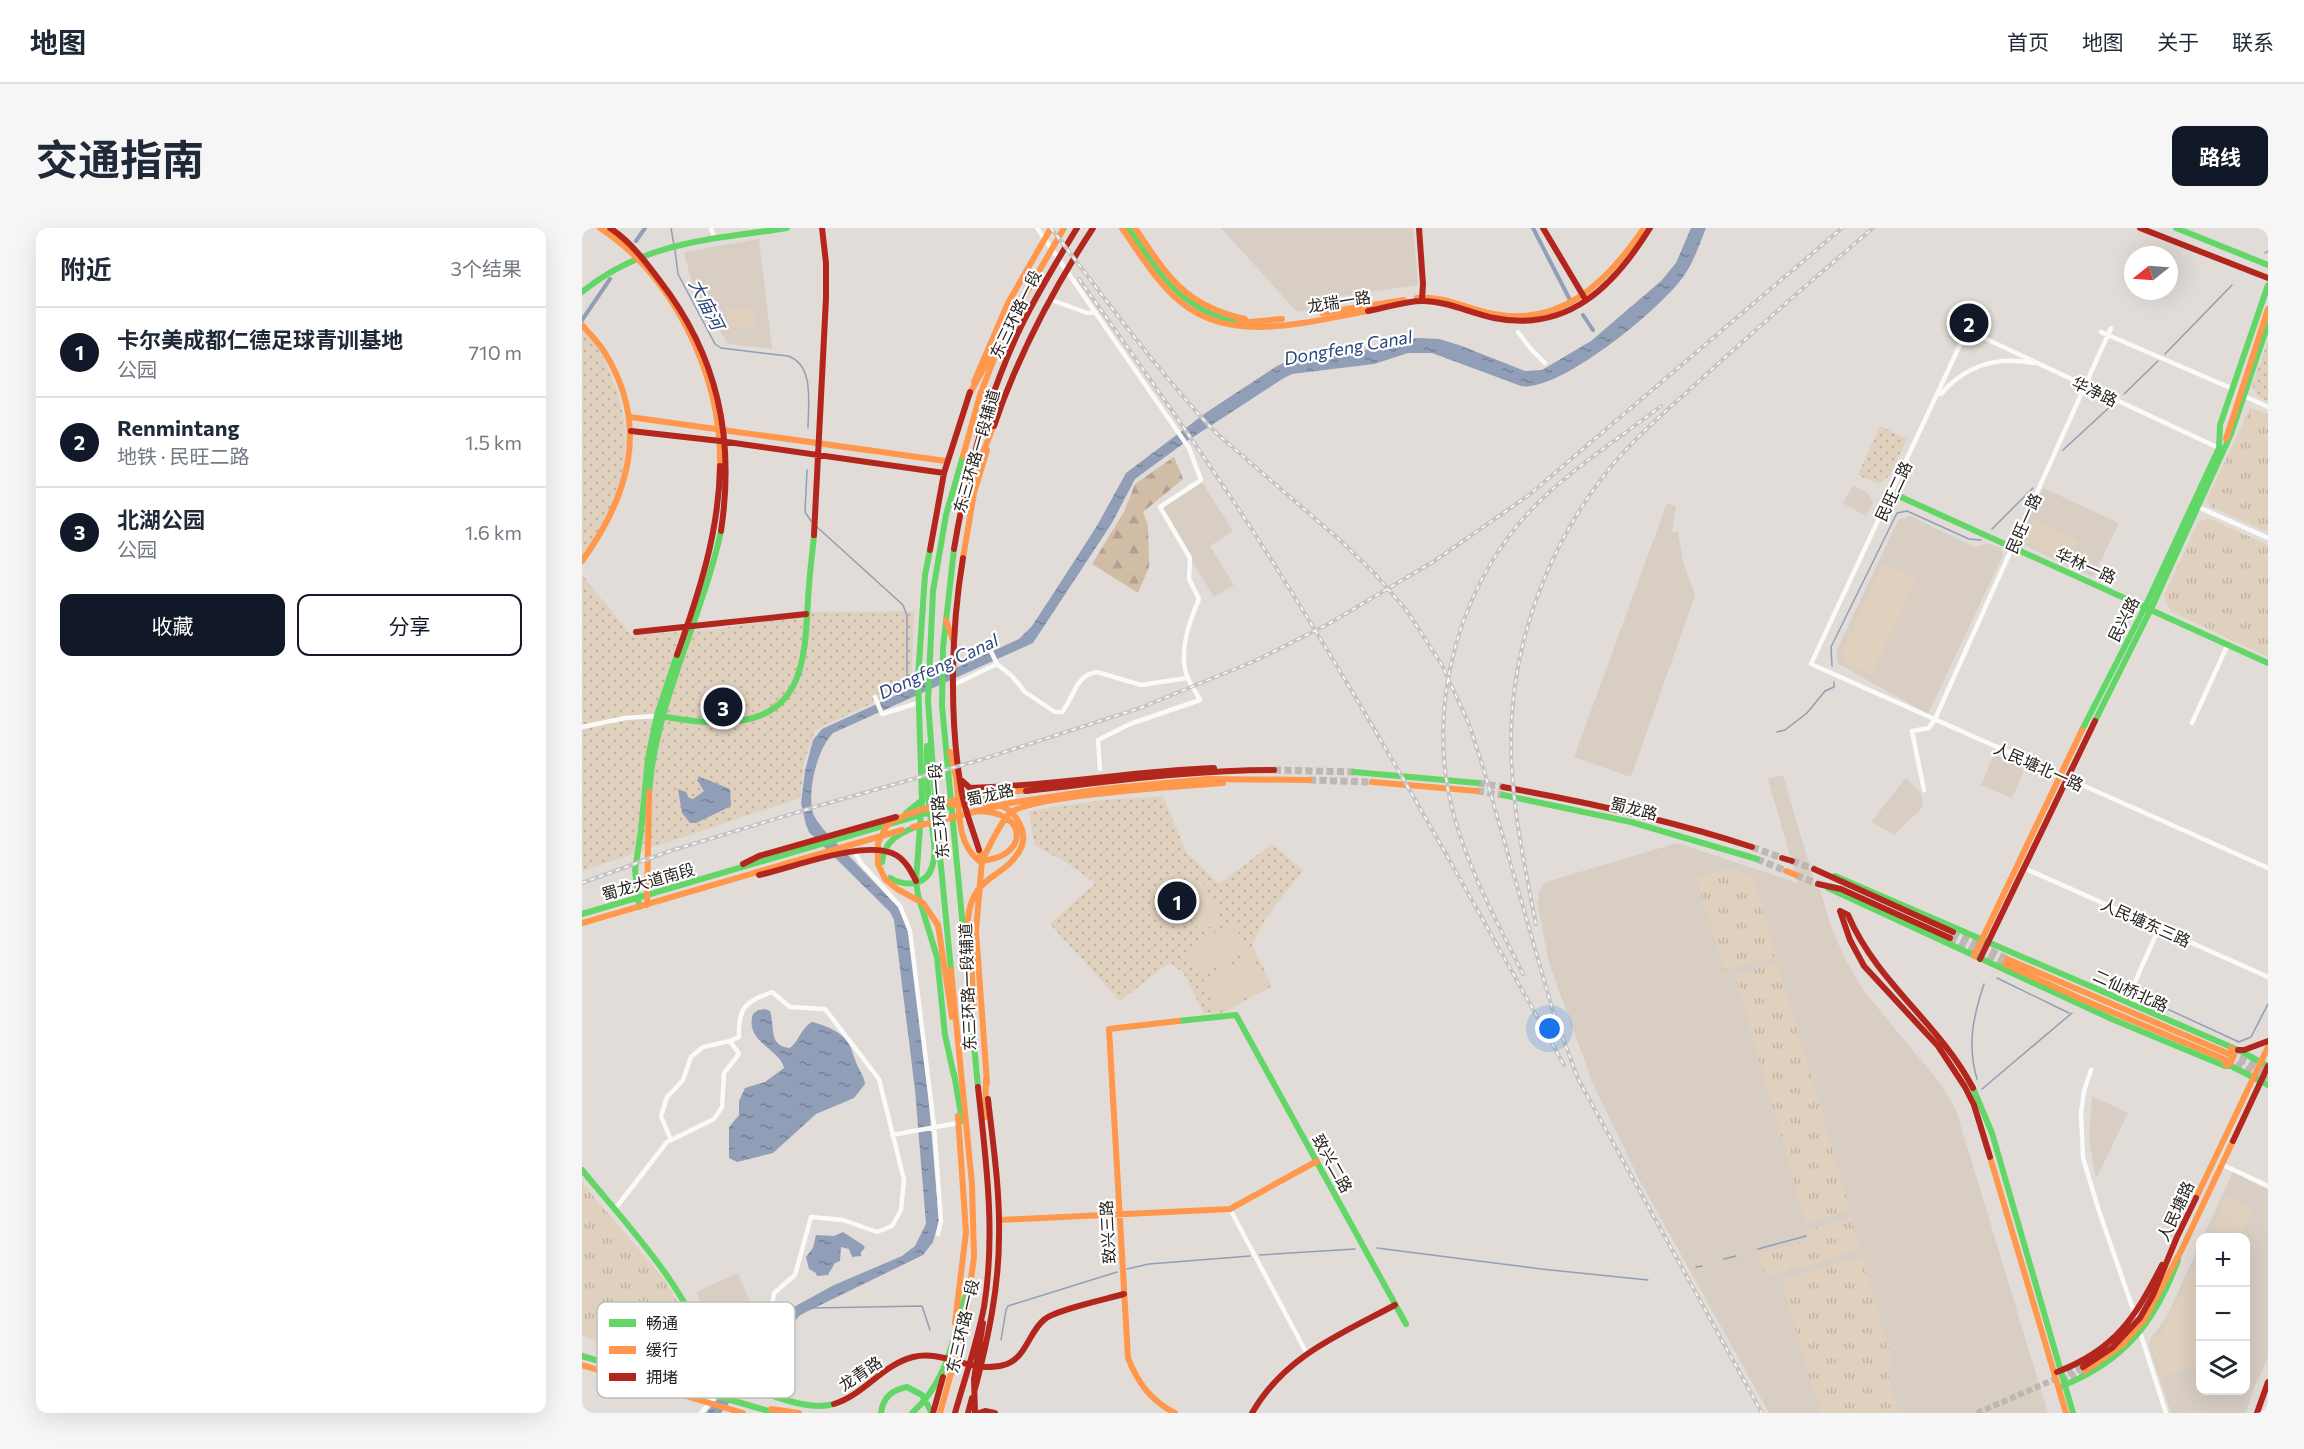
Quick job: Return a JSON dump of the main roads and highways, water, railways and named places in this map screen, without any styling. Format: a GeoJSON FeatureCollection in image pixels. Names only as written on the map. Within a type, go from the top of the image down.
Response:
{"type":"FeatureCollection","features":[{"type":"Feature","properties":{"kind":"main road"},"geometry":{"type":"LineString","coordinates":[[600,228],[637,256]]}},
{"type":"Feature","properties":{"kind":"main road"},"geometry":{"type":"LineString","coordinates":[[610,228],[625,238],[676,310],[692,340],[712,392],[723,442],[719,505],[711,549],[689,626],[659,716],[645,776],[640,844],[636,856],[635,873],[639,907]]}},
{"type":"Feature","properties":{"kind":"main road"},"geometry":{"type":"LineString","coordinates":[[582,292],[608,271],[637,256],[715,239],[787,228]]}},
{"type":"Feature","properties":{"kind":"main road"},"geometry":{"type":"LineString","coordinates":[[659,716],[737,722],[755,718],[774,709],[791,692],[799,675],[816,520],[826,279],[822,228]]}},
{"type":"Feature","properties":{"kind":"main road","name":"东三环路一段辅道"},"geometry":{"type":"LineString","coordinates":[[932,1413],[948,1360],[966,1232],[954,1073],[945,1035],[933,940],[922,909],[916,881],[922,800],[918,678],[924,584],[946,461],[983,354],[1034,254],[1051,228]]}},
{"type":"Feature","properties":{"kind":"main road","name":"东三环路一段"},"geometry":{"type":"LineString","coordinates":[[940,1413],[965,1322],[973,1269],[974,1239],[972,1184],[929,717],[928,672],[933,591],[946,515],[980,395],[1006,328],[1064,228]]}},
{"type":"Feature","properties":{"kind":"main road","name":"东三环路一段"},"geometry":{"type":"LineString","coordinates":[[954,1413],[974,1346],[986,1290],[990,1234],[943,716],[943,663],[949,576],[961,507],[980,434],[1010,350],[1048,275],[1077,228]]}},
{"type":"Feature","properties":{"kind":"main road","name":"东三环路一段辅道"},"geometry":{"type":"LineString","coordinates":[[968,1413],[988,1339],[996,1286],[999,1220],[983,1047],[983,1008],[976,931],[982,860],[961,789],[953,683],[960,575],[974,493],[995,422],[1020,357],[1049,299],[1093,228]]}},
{"type":"Feature","properties":{"kind":"main road"},"geometry":{"type":"LineString","coordinates":[[1122,228],[1171,295],[1186,308],[1200,316],[1224,324],[1240,327],[1260,324]]}},
{"type":"Feature","properties":{"kind":"main road"},"geometry":{"type":"LineString","coordinates":[[1128,228],[1173,290],[1202,311],[1238,323],[1260,324]]}},
{"type":"Feature","properties":{"kind":"main road"},"geometry":{"type":"LineString","coordinates":[[1135,228],[1168,277],[1187,296],[1225,315],[1260,324]]}},
{"type":"Feature","properties":{"kind":"main road"},"geometry":{"type":"LineString","coordinates":[[1419,228],[1422,299]]}},
{"type":"Feature","properties":{"kind":"main road"},"geometry":{"type":"LineString","coordinates":[[1543,228],[1585,298]]}},
{"type":"Feature","properties":{"kind":"main road"},"geometry":{"type":"LineString","coordinates":[[1585,298],[1634,244],[1644,228]]}},
{"type":"Feature","properties":{"kind":"main road"},"geometry":{"type":"LineString","coordinates":[[1585,298],[1623,265],[1650,228]]}},
{"type":"Feature","properties":{"kind":"main road"},"geometry":{"type":"LineString","coordinates":[[2140,228],[2268,278]]}},
{"type":"Feature","properties":{"kind":"main road"},"geometry":{"type":"LineString","coordinates":[[2176,228],[2268,265]]}},
{"type":"Feature","properties":{"kind":"main road","name":"民兴路"},"geometry":{"type":"LineString","coordinates":[[1985,940],[2024,868],[2198,507],[2221,449],[2220,425],[2268,285]]}},
{"type":"Feature","properties":{"kind":"main road"},"geometry":{"type":"LineString","coordinates":[[2221,449],[2268,295]]}},
{"type":"Feature","properties":{"kind":"main road","name":"龙瑞一路"},"geometry":{"type":"LineString","coordinates":[[1260,324],[1422,299],[1455,302],[1501,315],[1518,317],[1546,314],[1585,298]]}},
{"type":"Feature","properties":{"kind":"main road"},"geometry":{"type":"LineString","coordinates":[[2225,430],[2268,309]]}},
{"type":"Feature","properties":{"kind":"main road","name":"民兴路"},"geometry":{"type":"LineString","coordinates":[[1977,957],[2059,775],[2148,608],[2244,396],[2268,324]]}},
{"type":"Feature","properties":{"kind":"main road"},"geometry":{"type":"LineString","coordinates":[[582,325],[607,353],[617,373],[630,417],[631,431],[629,466],[621,497],[610,522],[582,561]]}},
{"type":"Feature","properties":{"kind":"main road"},"geometry":{"type":"LineString","coordinates":[[969,395],[1006,328]]}},
{"type":"Feature","properties":{"kind":"main road"},"geometry":{"type":"LineString","coordinates":[[630,417],[946,461]]}},
{"type":"Feature","properties":{"kind":"main road"},"geometry":{"type":"LineString","coordinates":[[961,507],[995,422]]}},
{"type":"Feature","properties":{"kind":"main road"},"geometry":{"type":"LineString","coordinates":[[631,431],[944,473]]}},
{"type":"Feature","properties":{"kind":"main road","name":"华林一路"},"geometry":{"type":"LineString","coordinates":[[1892,493],[2268,663]]}},
{"type":"Feature","properties":{"kind":"main road"},"geometry":{"type":"LineString","coordinates":[[636,632],[806,614]]}},
{"type":"Feature","properties":{"kind":"main road"},"geometry":{"type":"LineString","coordinates":[[945,617],[954,643]]}},
{"type":"Feature","properties":{"kind":"main road"},"geometry":{"type":"LineString","coordinates":[[647,905],[648,791],[659,716]]}},
{"type":"Feature","properties":{"kind":"main road"},"geometry":{"type":"LineString","coordinates":[[943,716],[957,784],[961,826],[969,853],[979,861],[997,861],[1011,852],[1016,839],[1012,823],[1007,817],[991,811],[975,811]]}},
{"type":"Feature","properties":{"kind":"main road"},"geometry":{"type":"LineString","coordinates":[[918,826],[899,834],[885,846],[882,860],[890,878],[904,885],[924,879],[932,867],[926,770],[929,717]]}},
{"type":"Feature","properties":{"kind":"main road"},"geometry":{"type":"LineString","coordinates":[[960,779],[970,788],[1004,788],[1146,771],[1212,768],[1237,770]]}},
{"type":"Feature","properties":{"kind":"main road","name":"蜀龙路"},"geometry":{"type":"LineString","coordinates":[[582,923],[975,811],[1066,793],[1208,776],[1237,770],[1274,770]]}},
{"type":"Feature","properties":{"kind":"main road"},"geometry":{"type":"LineString","coordinates":[[1354,772],[1478,783]]}},
{"type":"Feature","properties":{"kind":"main road","name":"蜀龙路"},"geometry":{"type":"LineString","coordinates":[[722,874],[953,805],[1032,790],[1208,776],[1239,780],[1310,780]]}},
{"type":"Feature","properties":{"kind":"main road"},"geometry":{"type":"LineString","coordinates":[[982,860],[1009,814],[1017,809],[1062,799],[1219,784],[1239,780]]}},
{"type":"Feature","properties":{"kind":"main road"},"geometry":{"type":"LineString","coordinates":[[1372,782],[1477,791]]}},
{"type":"Feature","properties":{"kind":"main road","name":"蜀龙路"},"geometry":{"type":"LineString","coordinates":[[1503,787],[1624,811],[1703,831],[1752,847]]}},
{"type":"Feature","properties":{"kind":"main road"},"geometry":{"type":"LineString","coordinates":[[960,1058],[946,990],[938,925],[929,909],[891,884],[880,872],[877,853],[882,834],[892,821],[908,814],[976,794],[1032,790]]}},
{"type":"Feature","properties":{"kind":"main road","name":"蜀龙路"},"geometry":{"type":"LineString","coordinates":[[1503,795],[1622,818],[1756,859]]}},
{"type":"Feature","properties":{"kind":"main road"},"geometry":{"type":"LineString","coordinates":[[722,874],[759,856],[895,817],[907,812],[922,800]]}},
{"type":"Feature","properties":{"kind":"main road"},"geometry":{"type":"LineString","coordinates":[[953,805],[996,803],[1015,814],[1021,823],[1022,842],[1019,852],[1013,861],[978,888],[969,907],[975,1055]]}},
{"type":"Feature","properties":{"kind":"main road"},"geometry":{"type":"LineString","coordinates":[[724,881],[768,874],[853,851],[879,849],[890,851],[905,862],[916,881]]}},
{"type":"Feature","properties":{"kind":"main road"},"geometry":{"type":"LineString","coordinates":[[1782,858],[1792,861]]}},
{"type":"Feature","properties":{"kind":"main road"},"geometry":{"type":"LineString","coordinates":[[1814,869],[1846,879],[1985,940]]}},
{"type":"Feature","properties":{"kind":"main road"},"geometry":{"type":"LineString","coordinates":[[1785,871],[1796,875]]}},
{"type":"Feature","properties":{"kind":"main road"},"geometry":{"type":"LineString","coordinates":[[1822,872],[1952,935],[1841,890],[1822,885],[2114,1020],[2228,1057]]}},
{"type":"Feature","properties":{"kind":"main road","name":"蜀龙大道南段"},"geometry":{"type":"LineString","coordinates":[[582,914],[722,874]]}},
{"type":"Feature","properties":{"kind":"main road"},"geometry":{"type":"LineString","coordinates":[[2057,1372],[1992,1133],[1978,1097],[1945,1042],[1868,957],[1855,934],[1848,915],[1840,911],[1850,940],[1864,966],[1938,1046],[1965,1087],[1978,1119],[2057,1372],[2073,1413]]}},
{"type":"Feature","properties":{"kind":"main road","name":"二仙桥北路"},"geometry":{"type":"LineString","coordinates":[[1985,940],[2139,1009],[2228,1057],[2238,1050],[2268,1066]]}},
{"type":"Feature","properties":{"kind":"main road"},"geometry":{"type":"LineString","coordinates":[[2006,961],[2081,999],[2228,1057]]}},
{"type":"Feature","properties":{"kind":"main road","name":"致兴三路"},"geometry":{"type":"LineString","coordinates":[[1175,1413],[1148,1396],[1128,1359],[1109,1029],[1236,1015]]}},
{"type":"Feature","properties":{"kind":"main road","name":"致兴二路"},"geometry":{"type":"LineString","coordinates":[[1236,1015],[1406,1324]]}},
{"type":"Feature","properties":{"kind":"main road"},"geometry":{"type":"LineString","coordinates":[[2238,1050],[2268,1041]]}},
{"type":"Feature","properties":{"kind":"main road","name":"人民塘路"},"geometry":{"type":"LineString","coordinates":[[2083,1369],[2112,1348],[2133,1327],[2153,1295],[2177,1237],[2268,1047]]}},
{"type":"Feature","properties":{"kind":"main road"},"geometry":{"type":"LineString","coordinates":[[2228,1057],[2231,1066],[2265,1083]]}},
{"type":"Feature","properties":{"kind":"main road","name":"人民塘路"},"geometry":{"type":"LineString","coordinates":[[2083,1369],[2115,1351],[2137,1330],[2156,1299],[2221,1164],[2265,1083],[2268,1066]]}},
{"type":"Feature","properties":{"kind":"main road"},"geometry":{"type":"LineString","coordinates":[[954,1073],[972,1184]]}},
{"type":"Feature","properties":{"kind":"main road"},"geometry":{"type":"LineString","coordinates":[[984,1148],[986,1079]]}},
{"type":"Feature","properties":{"kind":"main road"},"geometry":{"type":"LineString","coordinates":[[999,1220],[1230,1209],[1317,1161]]}},
{"type":"Feature","properties":{"kind":"main road","name":"龙青路"},"geometry":{"type":"LineString","coordinates":[[582,1170],[671,1280],[685,1302]]}},
{"type":"Feature","properties":{"kind":"main road"},"geometry":{"type":"LineString","coordinates":[[2062,1386],[2111,1343],[2135,1316],[2177,1237]]}},
{"type":"Feature","properties":{"kind":"main road"},"geometry":{"type":"LineString","coordinates":[[2057,1372],[2107,1365],[2141,1335],[2160,1304],[2182,1249]]}},
{"type":"Feature","properties":{"kind":"main road"},"geometry":{"type":"LineString","coordinates":[[913,1413],[933,1394],[942,1376],[973,1269]]}},
{"type":"Feature","properties":{"kind":"main road"},"geometry":{"type":"LineString","coordinates":[[975,1413],[972,1401],[982,1338],[986,1290]]}},
{"type":"Feature","properties":{"kind":"main road","name":"龙青路"},"geometry":{"type":"LineString","coordinates":[[780,1398],[819,1406],[832,1404],[857,1393],[909,1357],[928,1355],[981,1369],[1010,1363],[1022,1352],[1046,1318],[1124,1294]]}},
{"type":"Feature","properties":{"kind":"main road"},"geometry":{"type":"LineString","coordinates":[[1252,1413],[1268,1386],[1282,1372],[1307,1354],[1395,1305]]}},
{"type":"Feature","properties":{"kind":"main road"},"geometry":{"type":"LineString","coordinates":[[582,1356],[597,1361]]}},
{"type":"Feature","properties":{"kind":"main road"},"geometry":{"type":"LineString","coordinates":[[582,1365],[597,1370]]}},
{"type":"Feature","properties":{"kind":"main road"},"geometry":{"type":"LineString","coordinates":[[2257,1413],[2268,1382]]}},
{"type":"Feature","properties":{"kind":"main road"},"geometry":{"type":"LineString","coordinates":[[2062,1386],[2066,1413]]}},
{"type":"Feature","properties":{"kind":"main road"},"geometry":{"type":"LineString","coordinates":[[881,1413],[885,1397],[892,1391],[907,1387],[922,1395],[932,1413]]}},
{"type":"Feature","properties":{"kind":"main road"},"geometry":{"type":"LineString","coordinates":[[690,1398],[739,1412]]}},
{"type":"Feature","properties":{"kind":"main road"},"geometry":{"type":"LineString","coordinates":[[720,1398],[775,1413]]}},
{"type":"Feature","properties":{"kind":"main road"},"geometry":{"type":"LineString","coordinates":[[749,1406],[799,1413]]}},
{"type":"Feature","properties":{"kind":"main road"},"geometry":{"type":"LineString","coordinates":[[979,1413],[985,1411],[995,1413]]}},
{"type":"Feature","properties":{"kind":"water"},"geometry":{"type":"Polygon","coordinates":[[[1691,228],[1706,228],[1685,274],[1656,306],[1610,345],[1560,376],[1538,385],[1521,386],[1432,353],[1408,353],[1374,364],[1292,374],[1284,378],[1184,443],[1135,479],[1112,523],[1033,643],[833,733],[827,740],[818,760],[812,783],[813,813],[823,829],[897,906],[903,915],[909,935],[927,1081],[939,1221],[933,1242],[923,1255],[800,1315],[795,1321],[795,1306],[834,1285],[902,1256],[915,1246],[926,1224],[915,1090],[894,920],[890,912],[809,832],[801,803],[805,771],[813,740],[822,729],[1019,639],[1032,626],[1066,574],[1098,524],[1126,473],[1207,412],[1277,366],[1290,360],[1378,348],[1401,340],[1418,338],[1439,339],[1459,345],[1525,371],[1542,370],[1591,341],[1661,281],[1676,263],[1691,228]]]}},
{"type":"Feature","properties":{"kind":"water"},"geometry":{"type":"Polygon","coordinates":[[[700,777],[730,789],[731,806],[696,823],[690,823],[682,813],[678,789],[686,792],[689,798],[693,799],[704,791],[697,780],[700,777]]]}},
{"type":"Feature","properties":{"kind":"water"},"geometry":{"type":"Polygon","coordinates":[[[765,1009],[770,1011],[775,1040],[783,1046],[790,1048],[812,1022],[827,1027],[842,1036],[850,1046],[865,1084],[854,1098],[816,1114],[773,1153],[737,1162],[729,1158],[729,1127],[739,1115],[739,1101],[745,1088],[765,1082],[784,1068],[776,1055],[753,1032],[753,1014],[765,1009]]]}},
{"type":"Feature","properties":{"kind":"water"},"geometry":{"type":"Polygon","coordinates":[[[843,1232],[863,1245],[865,1248],[861,1256],[852,1257],[849,1249],[841,1247],[840,1261],[835,1263],[828,1275],[817,1276],[809,1269],[806,1257],[813,1248],[816,1235],[834,1236],[843,1232]]]}},
{"type":"Feature","properties":{"kind":"water"},"geometry":{"type":"Polygon","coordinates":[[[718,1398],[733,1398],[721,1413],[706,1413],[718,1398]]]}},
{"type":"Feature","properties":{"kind":"waterway"},"geometry":{"type":"LineString","coordinates":[[636,241],[645,228]]}},
{"type":"Feature","properties":{"kind":"waterway","name":"大庙河"},"geometry":{"type":"LineString","coordinates":[[671,228],[674,245]]}},
{"type":"Feature","properties":{"kind":"waterway"},"geometry":{"type":"LineString","coordinates":[[1533,228],[1569,298]]}},
{"type":"Feature","properties":{"kind":"waterway","name":"大庙河"},"geometry":{"type":"LineString","coordinates":[[675,250],[678,274],[715,344],[721,348],[788,356],[803,368],[809,397],[808,428]]}},
{"type":"Feature","properties":{"kind":"waterway"},"geometry":{"type":"LineString","coordinates":[[582,320],[610,279]]}},
{"type":"Feature","properties":{"kind":"waterway"},"geometry":{"type":"LineString","coordinates":[[2165,354],[2232,285]]}},
{"type":"Feature","properties":{"kind":"waterway"},"geometry":{"type":"LineString","coordinates":[[1583,315],[1593,330]]}},
{"type":"Feature","properties":{"kind":"waterway"},"geometry":{"type":"LineString","coordinates":[[2124,394],[2158,361]]}},
{"type":"Feature","properties":{"kind":"waterway"},"geometry":{"type":"LineString","coordinates":[[2063,450],[2114,403]]}},
{"type":"Feature","properties":{"kind":"waterway","name":"大庙河"},"geometry":{"type":"LineString","coordinates":[[807,470],[805,512],[811,521]]}},
{"type":"Feature","properties":{"kind":"waterway"},"geometry":{"type":"LineString","coordinates":[[1992,529],[2033,488]]}},
{"type":"Feature","properties":{"kind":"waterway"},"geometry":{"type":"LineString","coordinates":[[1832,666],[1831,647],[1897,513],[1907,511],[1969,539],[1981,540]]}},
{"type":"Feature","properties":{"kind":"waterway","name":"大庙河"},"geometry":{"type":"LineString","coordinates":[[817,527],[903,605],[907,616],[907,690]]}},
{"type":"Feature","properties":{"kind":"waterway"},"geometry":{"type":"LineString","coordinates":[[1777,732],[1785,730],[1807,713],[1825,691],[1834,687],[1834,682]]}},
{"type":"Feature","properties":{"kind":"waterway"},"geometry":{"type":"LineString","coordinates":[[1997,978],[2069,1013]]}},
{"type":"Feature","properties":{"kind":"waterway"},"geometry":{"type":"LineString","coordinates":[[2107,985],[2109,983],[2115,985]]}},
{"type":"Feature","properties":{"kind":"waterway"},"geometry":{"type":"LineString","coordinates":[[1977,1079],[1972,1043],[1977,1008],[1984,984]]}},
{"type":"Feature","properties":{"kind":"waterway"},"geometry":{"type":"LineString","coordinates":[[2139,996],[2239,1042],[2251,1037],[2268,1004]]}},
{"type":"Feature","properties":{"kind":"waterway"},"geometry":{"type":"LineString","coordinates":[[1982,1089],[2072,1013]]}},
{"type":"Feature","properties":{"kind":"waterway"},"geometry":{"type":"LineString","coordinates":[[1758,1249],[1806,1236]]}},
{"type":"Feature","properties":{"kind":"waterway"},"geometry":{"type":"LineString","coordinates":[[1377,1248],[1648,1280]]}},
{"type":"Feature","properties":{"kind":"waterway"},"geometry":{"type":"LineString","coordinates":[[1260,1255],[1355,1249]]}},
{"type":"Feature","properties":{"kind":"waterway"},"geometry":{"type":"LineString","coordinates":[[1127,1269],[1149,1264],[1250,1256]]}},
{"type":"Feature","properties":{"kind":"waterway"},"geometry":{"type":"LineString","coordinates":[[1724,1259],[1736,1256]]}},
{"type":"Feature","properties":{"kind":"waterway"},"geometry":{"type":"LineString","coordinates":[[1696,1267],[1702,1266]]}},
{"type":"Feature","properties":{"kind":"waterway"},"geometry":{"type":"LineString","coordinates":[[1001,1340],[1008,1306],[1117,1272]]}},
{"type":"Feature","properties":{"kind":"waterway"},"geometry":{"type":"LineString","coordinates":[[812,1308],[922,1306],[930,1330]]}},
{"type":"Feature","properties":{"kind":"tunnel"},"geometry":{"type":"LineString","coordinates":[[1274,770],[1354,772]]}},
{"type":"Feature","properties":{"kind":"tunnel"},"geometry":{"type":"LineString","coordinates":[[1309,780],[1372,782]]}},
{"type":"Feature","properties":{"kind":"tunnel"},"geometry":{"type":"LineString","coordinates":[[1478,783],[1503,787]]}},
{"type":"Feature","properties":{"kind":"tunnel"},"geometry":{"type":"LineString","coordinates":[[1477,791],[1503,795]]}},
{"type":"Feature","properties":{"kind":"tunnel"},"geometry":{"type":"LineString","coordinates":[[1752,847],[1782,858]]}},
{"type":"Feature","properties":{"kind":"tunnel"},"geometry":{"type":"LineString","coordinates":[[1757,859],[1786,871]]}},
{"type":"Feature","properties":{"kind":"tunnel"},"geometry":{"type":"LineString","coordinates":[[1792,861],[1814,869]]}},
{"type":"Feature","properties":{"kind":"tunnel"},"geometry":{"type":"LineString","coordinates":[[1796,875],[1818,884]]}},
{"type":"Feature","properties":{"kind":"tunnel"},"geometry":{"type":"LineString","coordinates":[[1953,932],[2007,959]]}},
{"type":"Feature","properties":{"kind":"tunnel"},"geometry":{"type":"LineString","coordinates":[[1950,938],[2005,964]]}},
{"type":"Feature","properties":{"kind":"tunnel"},"geometry":{"type":"LineString","coordinates":[[2230,1054],[2268,1072]]}},
{"type":"Feature","properties":{"kind":"tunnel"},"geometry":{"type":"LineString","coordinates":[[2226,1060],[2268,1079]]}},
{"type":"Feature","properties":{"kind":"tunnel"},"geometry":{"type":"LineString","coordinates":[[1977,1413],[2083,1367]]}},
{"type":"Feature","properties":{"kind":"tunnel"},"geometry":{"type":"LineString","coordinates":[[2062,1380],[2085,1371]]}},
{"type":"Feature","properties":{"kind":"railway"},"geometry":{"type":"LineString","coordinates":[[1051,228],[1130,332],[1193,408],[1215,432],[1341,541],[1376,575],[1407,611],[1442,665],[1469,724],[1552,1008],[1578,1079],[1762,1413]]}},
{"type":"Feature","properties":{"kind":"railway"},"geometry":{"type":"LineString","coordinates":[[582,883],[670,851],[980,760],[1140,708],[1257,660],[1330,623],[1436,560],[1529,495],[1842,228]]}},
{"type":"Feature","properties":{"kind":"railway"},"geometry":{"type":"LineString","coordinates":[[1536,924],[1513,787],[1511,741],[1513,702],[1528,626],[1556,552],[1597,485],[1631,444],[1664,412],[1873,228]]}},
{"type":"Feature","properties":{"kind":"railway"},"geometry":{"type":"LineString","coordinates":[[1079,279],[1215,473],[1299,603],[1415,800],[1564,1065]]}},
{"type":"Feature","properties":{"kind":"railway"},"geometry":{"type":"LineString","coordinates":[[1523,974],[1475,875],[1453,812],[1445,770],[1443,728],[1447,685],[1456,643],[1471,602],[1490,564],[1514,529],[1557,486],[1661,406]]}},
{"type":"Feature","properties":{"kind":"place","name":"Renmintang"},"geometry":{"type":"Point","coordinates":[1969,323]}},
{"type":"Feature","properties":{"kind":"place","name":"北湖公园"},"geometry":{"type":"Point","coordinates":[723,707]}},
{"type":"Feature","properties":{"kind":"place","name":"卡尔美成都仁德足球青训基地"},"geometry":{"type":"Point","coordinates":[1177,901]}},
{"type":"Feature","properties":{"kind":"water label","name":"Dongfeng Canal"},"geometry":{"type":"Point","coordinates":[1348,347]}},
{"type":"Feature","properties":{"kind":"water label","name":"Dongfeng Canal"},"geometry":{"type":"Point","coordinates":[938,666]}}]}
